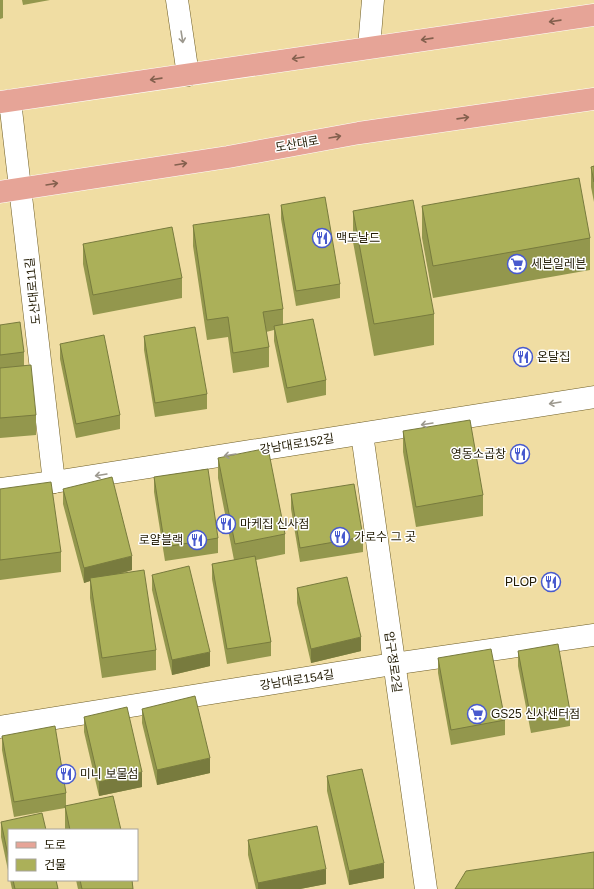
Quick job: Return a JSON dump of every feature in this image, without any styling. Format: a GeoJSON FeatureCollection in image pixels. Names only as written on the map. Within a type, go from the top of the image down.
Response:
{"type":"FeatureCollection","features":[{"type":"Feature","properties":{"kind":"main road"},"geometry":{"type":"LineString","coordinates":[[5,101],[594,15]]}},
{"type":"Feature","properties":{"kind":"main road","name":"도산대로"},"geometry":{"type":"LineString","coordinates":[[0,192],[228,157],[359,133],[594,99]]}},
{"type":"Feature","properties":{"kind":"street"},"geometry":{"type":"LineString","coordinates":[[177,0],[188,75]]}},
{"type":"Feature","properties":{"kind":"street"},"geometry":{"type":"LineString","coordinates":[[369,47],[373,0]]}},
{"type":"Feature","properties":{"kind":"street","name":"도산대로11길"},"geometry":{"type":"LineString","coordinates":[[5,101],[21,189],[54,482]]}},
{"type":"Feature","properties":{"kind":"street","name":"강남대로152길"},"geometry":{"type":"LineString","coordinates":[[0,489],[54,482],[594,397]]}},
{"type":"Feature","properties":{"kind":"street","name":"압구정로2길"},"geometry":{"type":"LineString","coordinates":[[362,434],[393,664],[426,889]]}},
{"type":"Feature","properties":{"kind":"street","name":"강남대로154길"},"geometry":{"type":"LineString","coordinates":[[0,727],[393,664],[594,635]]}},
{"type":"Feature","properties":{"kind":"building"},"geometry":{"type":"Polygon","coordinates":[[[594,166],[594,182],[591,167],[594,166]]]}},
{"type":"Feature","properties":{"kind":"building"},"geometry":{"type":"Polygon","coordinates":[[[579,178],[590,238],[433,266],[422,206],[579,178]]]}},
{"type":"Feature","properties":{"kind":"building"},"geometry":{"type":"Polygon","coordinates":[[[325,197],[340,284],[296,291],[281,205],[325,197]]]}},
{"type":"Feature","properties":{"kind":"building"},"geometry":{"type":"Polygon","coordinates":[[[413,200],[434,314],[374,324],[353,211],[413,200]]]}},
{"type":"Feature","properties":{"kind":"building"},"geometry":{"type":"Polygon","coordinates":[[[269,214],[283,309],[263,312],[269,347],[233,353],[228,317],[207,320],[193,225],[269,214]]]}},
{"type":"Feature","properties":{"kind":"building"},"geometry":{"type":"Polygon","coordinates":[[[172,227],[182,278],[93,295],[83,244],[172,227]]]}},
{"type":"Feature","properties":{"kind":"building"},"geometry":{"type":"Polygon","coordinates":[[[313,319],[326,380],[287,388],[274,326],[313,319]]]}},
{"type":"Feature","properties":{"kind":"building"},"geometry":{"type":"Polygon","coordinates":[[[20,322],[24,352],[0,355],[0,325],[20,322]]]}},
{"type":"Feature","properties":{"kind":"building"},"geometry":{"type":"Polygon","coordinates":[[[195,327],[207,394],[155,403],[144,336],[195,327]]]}},
{"type":"Feature","properties":{"kind":"building"},"geometry":{"type":"Polygon","coordinates":[[[104,335],[120,415],[76,424],[60,344],[104,335]]]}},
{"type":"Feature","properties":{"kind":"building"},"geometry":{"type":"Polygon","coordinates":[[[31,365],[36,415],[0,418],[0,368],[31,365]]]}},
{"type":"Feature","properties":{"kind":"building"},"geometry":{"type":"Polygon","coordinates":[[[470,420],[483,495],[416,507],[403,431],[470,420]]]}},
{"type":"Feature","properties":{"kind":"building"},"geometry":{"type":"Polygon","coordinates":[[[268,448],[285,534],[235,544],[218,458],[268,448]]]}},
{"type":"Feature","properties":{"kind":"building"},"geometry":{"type":"Polygon","coordinates":[[[208,469],[218,538],[165,547],[154,477],[208,469]]]}},
{"type":"Feature","properties":{"kind":"building"},"geometry":{"type":"Polygon","coordinates":[[[112,477],[132,556],[84,568],[63,489],[112,477]]]}},
{"type":"Feature","properties":{"kind":"building"},"geometry":{"type":"Polygon","coordinates":[[[51,482],[61,552],[0,560],[0,489],[51,482]]]}},
{"type":"Feature","properties":{"kind":"building"},"geometry":{"type":"Polygon","coordinates":[[[354,484],[363,537],[300,548],[291,494],[354,484]]]}},
{"type":"Feature","properties":{"kind":"building"},"geometry":{"type":"Polygon","coordinates":[[[255,556],[271,642],[227,649],[212,564],[255,556]]]}},
{"type":"Feature","properties":{"kind":"building"},"geometry":{"type":"Polygon","coordinates":[[[189,566],[210,652],[172,660],[152,575],[189,566]]]}},
{"type":"Feature","properties":{"kind":"building"},"geometry":{"type":"Polygon","coordinates":[[[144,570],[156,650],[102,658],[90,578],[144,570]]]}},
{"type":"Feature","properties":{"kind":"building"},"geometry":{"type":"Polygon","coordinates":[[[347,577],[361,637],[311,649],[297,588],[347,577]]]}},
{"type":"Feature","properties":{"kind":"building"},"geometry":{"type":"Polygon","coordinates":[[[558,644],[570,711],[531,719],[518,651],[558,644]]]}},
{"type":"Feature","properties":{"kind":"building"},"geometry":{"type":"Polygon","coordinates":[[[491,649],[505,720],[451,730],[438,658],[491,649]]]}},
{"type":"Feature","properties":{"kind":"building"},"geometry":{"type":"Polygon","coordinates":[[[195,696],[210,758],[157,770],[142,709],[195,696]]]}},
{"type":"Feature","properties":{"kind":"building"},"geometry":{"type":"Polygon","coordinates":[[[127,707],[142,772],[99,782],[84,717],[127,707]]]}},
{"type":"Feature","properties":{"kind":"building"},"geometry":{"type":"Polygon","coordinates":[[[55,726],[66,793],[14,802],[2,736],[55,726]]]}},
{"type":"Feature","properties":{"kind":"building"},"geometry":{"type":"Polygon","coordinates":[[[362,769],[384,863],[349,871],[327,776],[362,769]]]}},
{"type":"Feature","properties":{"kind":"building"},"geometry":{"type":"Polygon","coordinates":[[[113,796],[121,829],[70,829],[65,806],[113,796]]]}},
{"type":"Feature","properties":{"kind":"building"},"geometry":{"type":"Polygon","coordinates":[[[42,813],[46,829],[8,829],[8,855],[1,822],[42,813]]]}},
{"type":"Feature","properties":{"kind":"building"},"geometry":{"type":"Polygon","coordinates":[[[317,826],[326,869],[258,883],[248,840],[317,826]]]}},
{"type":"Feature","properties":{"kind":"building"},"geometry":{"type":"Polygon","coordinates":[[[594,852],[594,889],[455,889],[466,871],[594,852]]]}},
{"type":"Feature","properties":{"kind":"building"},"geometry":{"type":"Polygon","coordinates":[[[13,881],[56,881],[58,889],[15,889],[13,881]]]}},
{"type":"Feature","properties":{"kind":"building"},"geometry":{"type":"Polygon","coordinates":[[[80,881],[132,881],[133,889],[82,889],[80,881]]]}},
{"type":"Feature","properties":{"kind":"place","name":"맥도날드"},"geometry":{"type":"Point","coordinates":[322,238]}},
{"type":"Feature","properties":{"kind":"place","name":"세븐일레븐"},"geometry":{"type":"Point","coordinates":[517,264]}},
{"type":"Feature","properties":{"kind":"place","name":"온달집"},"geometry":{"type":"Point","coordinates":[523,357]}},
{"type":"Feature","properties":{"kind":"place","name":"영동소곱창"},"geometry":{"type":"Point","coordinates":[520,454]}},
{"type":"Feature","properties":{"kind":"place","name":"마케집 신사점"},"geometry":{"type":"Point","coordinates":[226,524]}},
{"type":"Feature","properties":{"kind":"place","name":"가로수 그 곳"},"geometry":{"type":"Point","coordinates":[340,537]}},
{"type":"Feature","properties":{"kind":"place","name":"로얄블랙"},"geometry":{"type":"Point","coordinates":[197,540]}},
{"type":"Feature","properties":{"kind":"place","name":"PLOP"},"geometry":{"type":"Point","coordinates":[551,582]}},
{"type":"Feature","properties":{"kind":"place","name":"GS25 신사센터점"},"geometry":{"type":"Point","coordinates":[477,714]}},
{"type":"Feature","properties":{"kind":"place","name":"미니 보물섬"},"geometry":{"type":"Point","coordinates":[66,774]}}]}
